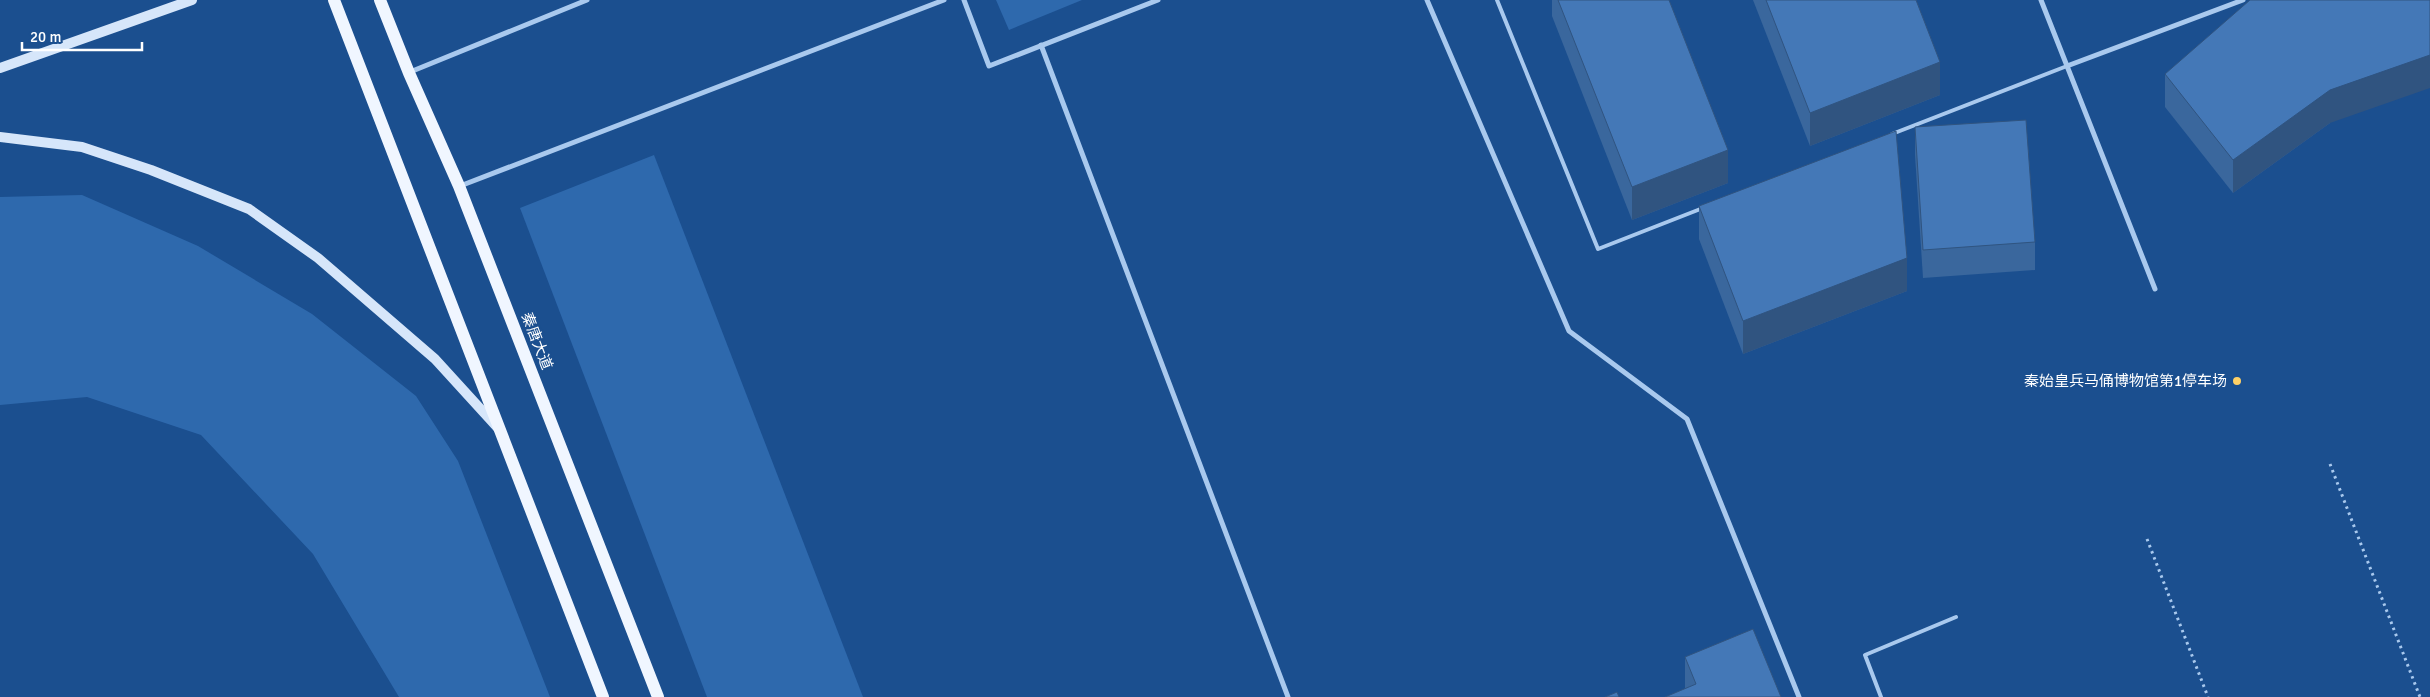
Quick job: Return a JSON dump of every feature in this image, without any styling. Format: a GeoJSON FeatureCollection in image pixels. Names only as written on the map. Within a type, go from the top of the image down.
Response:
{"type":"FeatureCollection","features":[{"type":"Feature","properties":{"kind":"main road"},"geometry":{"type":"LineString","coordinates":[[334,0],[504,434],[603,697]]}},
{"type":"Feature","properties":{"kind":"main road","name":"秦唐大道"},"geometry":{"type":"LineString","coordinates":[[380,0],[459,186],[658,697]]}},
{"type":"Feature","properties":{"kind":"street"},"geometry":{"type":"LineString","coordinates":[[0,68],[192,0]]}},
{"type":"Feature","properties":{"kind":"street"},"geometry":{"type":"LineString","coordinates":[[409,72],[587,0]]}},
{"type":"Feature","properties":{"kind":"street"},"geometry":{"type":"LineString","coordinates":[[459,186],[944,0]]}},
{"type":"Feature","properties":{"kind":"street"},"geometry":{"type":"LineString","coordinates":[[964,0],[989,66],[1158,0]]}},
{"type":"Feature","properties":{"kind":"street"},"geometry":{"type":"LineString","coordinates":[[1427,0],[1570,331],[1687,419],[1799,697]]}},
{"type":"Feature","properties":{"kind":"street"},"geometry":{"type":"LineString","coordinates":[[2041,0],[2155,289]]}},
{"type":"Feature","properties":{"kind":"street"},"geometry":{"type":"LineString","coordinates":[[2066,66],[2243,0]]}},
{"type":"Feature","properties":{"kind":"street"},"geometry":{"type":"LineString","coordinates":[[1042,45],[1288,697]]}},
{"type":"Feature","properties":{"kind":"street"},"geometry":{"type":"LineString","coordinates":[[0,137],[82,147],[151,170],[249,209],[318,258],[435,359],[504,434]]}},
{"type":"Feature","properties":{"kind":"lane"},"geometry":{"type":"LineString","coordinates":[[1497,0],[1598,249],[1708,206]]}},
{"type":"Feature","properties":{"kind":"lane"},"geometry":{"type":"LineString","coordinates":[[1883,138],[2066,66]]}},
{"type":"Feature","properties":{"kind":"lane"},"geometry":{"type":"LineString","coordinates":[[1881,697],[1865,655],[1956,617]]}},
{"type":"Feature","properties":{"kind":"path"},"geometry":{"type":"LineString","coordinates":[[2330,464],[2420,697]]}},
{"type":"Feature","properties":{"kind":"path"},"geometry":{"type":"LineString","coordinates":[[2147,539],[2208,697]]}},
{"type":"Feature","properties":{"kind":"shaded area"},"geometry":{"type":"Polygon","coordinates":[[[996,0],[1082,0],[1009,30],[996,0]]]}},
{"type":"Feature","properties":{"kind":"shaded area"},"geometry":{"type":"Polygon","coordinates":[[[654,155],[863,697],[707,697],[520,208],[654,155]]]}},
{"type":"Feature","properties":{"kind":"shaded area"},"geometry":{"type":"Polygon","coordinates":[[[82,195],[198,246],[312,314],[416,396],[458,461],[550,697],[399,697],[313,554],[201,435],[87,397],[0,405],[0,197],[82,195]]]}},
{"type":"Feature","properties":{"kind":"building"},"geometry":{"type":"Polygon","coordinates":[[[1558,0],[1669,0],[1728,150],[1632,187],[1558,0]]]}},
{"type":"Feature","properties":{"kind":"building"},"geometry":{"type":"Polygon","coordinates":[[[1766,0],[1916,0],[1940,62],[1810,113],[1766,0]]]}},
{"type":"Feature","properties":{"kind":"building"},"geometry":{"type":"Polygon","coordinates":[[[2250,0],[2430,0],[2430,55],[2330,90],[2233,160],[2165,74],[2250,0]]]}},
{"type":"Feature","properties":{"kind":"building"},"geometry":{"type":"Polygon","coordinates":[[[2026,120],[2035,242],[1923,250],[1915,127],[2026,120]]]}},
{"type":"Feature","properties":{"kind":"building"},"geometry":{"type":"Polygon","coordinates":[[[1896,131],[1907,258],[1743,321],[1699,206],[1896,131]]]}},
{"type":"Feature","properties":{"kind":"building"},"geometry":{"type":"Polygon","coordinates":[[[1753,629],[1781,697],[1665,697],[1696,684],[1685,657],[1753,629]]]}},
{"type":"Feature","properties":{"kind":"building"},"geometry":{"type":"Polygon","coordinates":[[[1617,692],[1619,697],[1605,697],[1617,692]]]}},
{"type":"Feature","properties":{"kind":"place","name":"秦始皇兵马俑博物馆第1停车场"},"geometry":{"type":"Point","coordinates":[2237,381]}}]}
